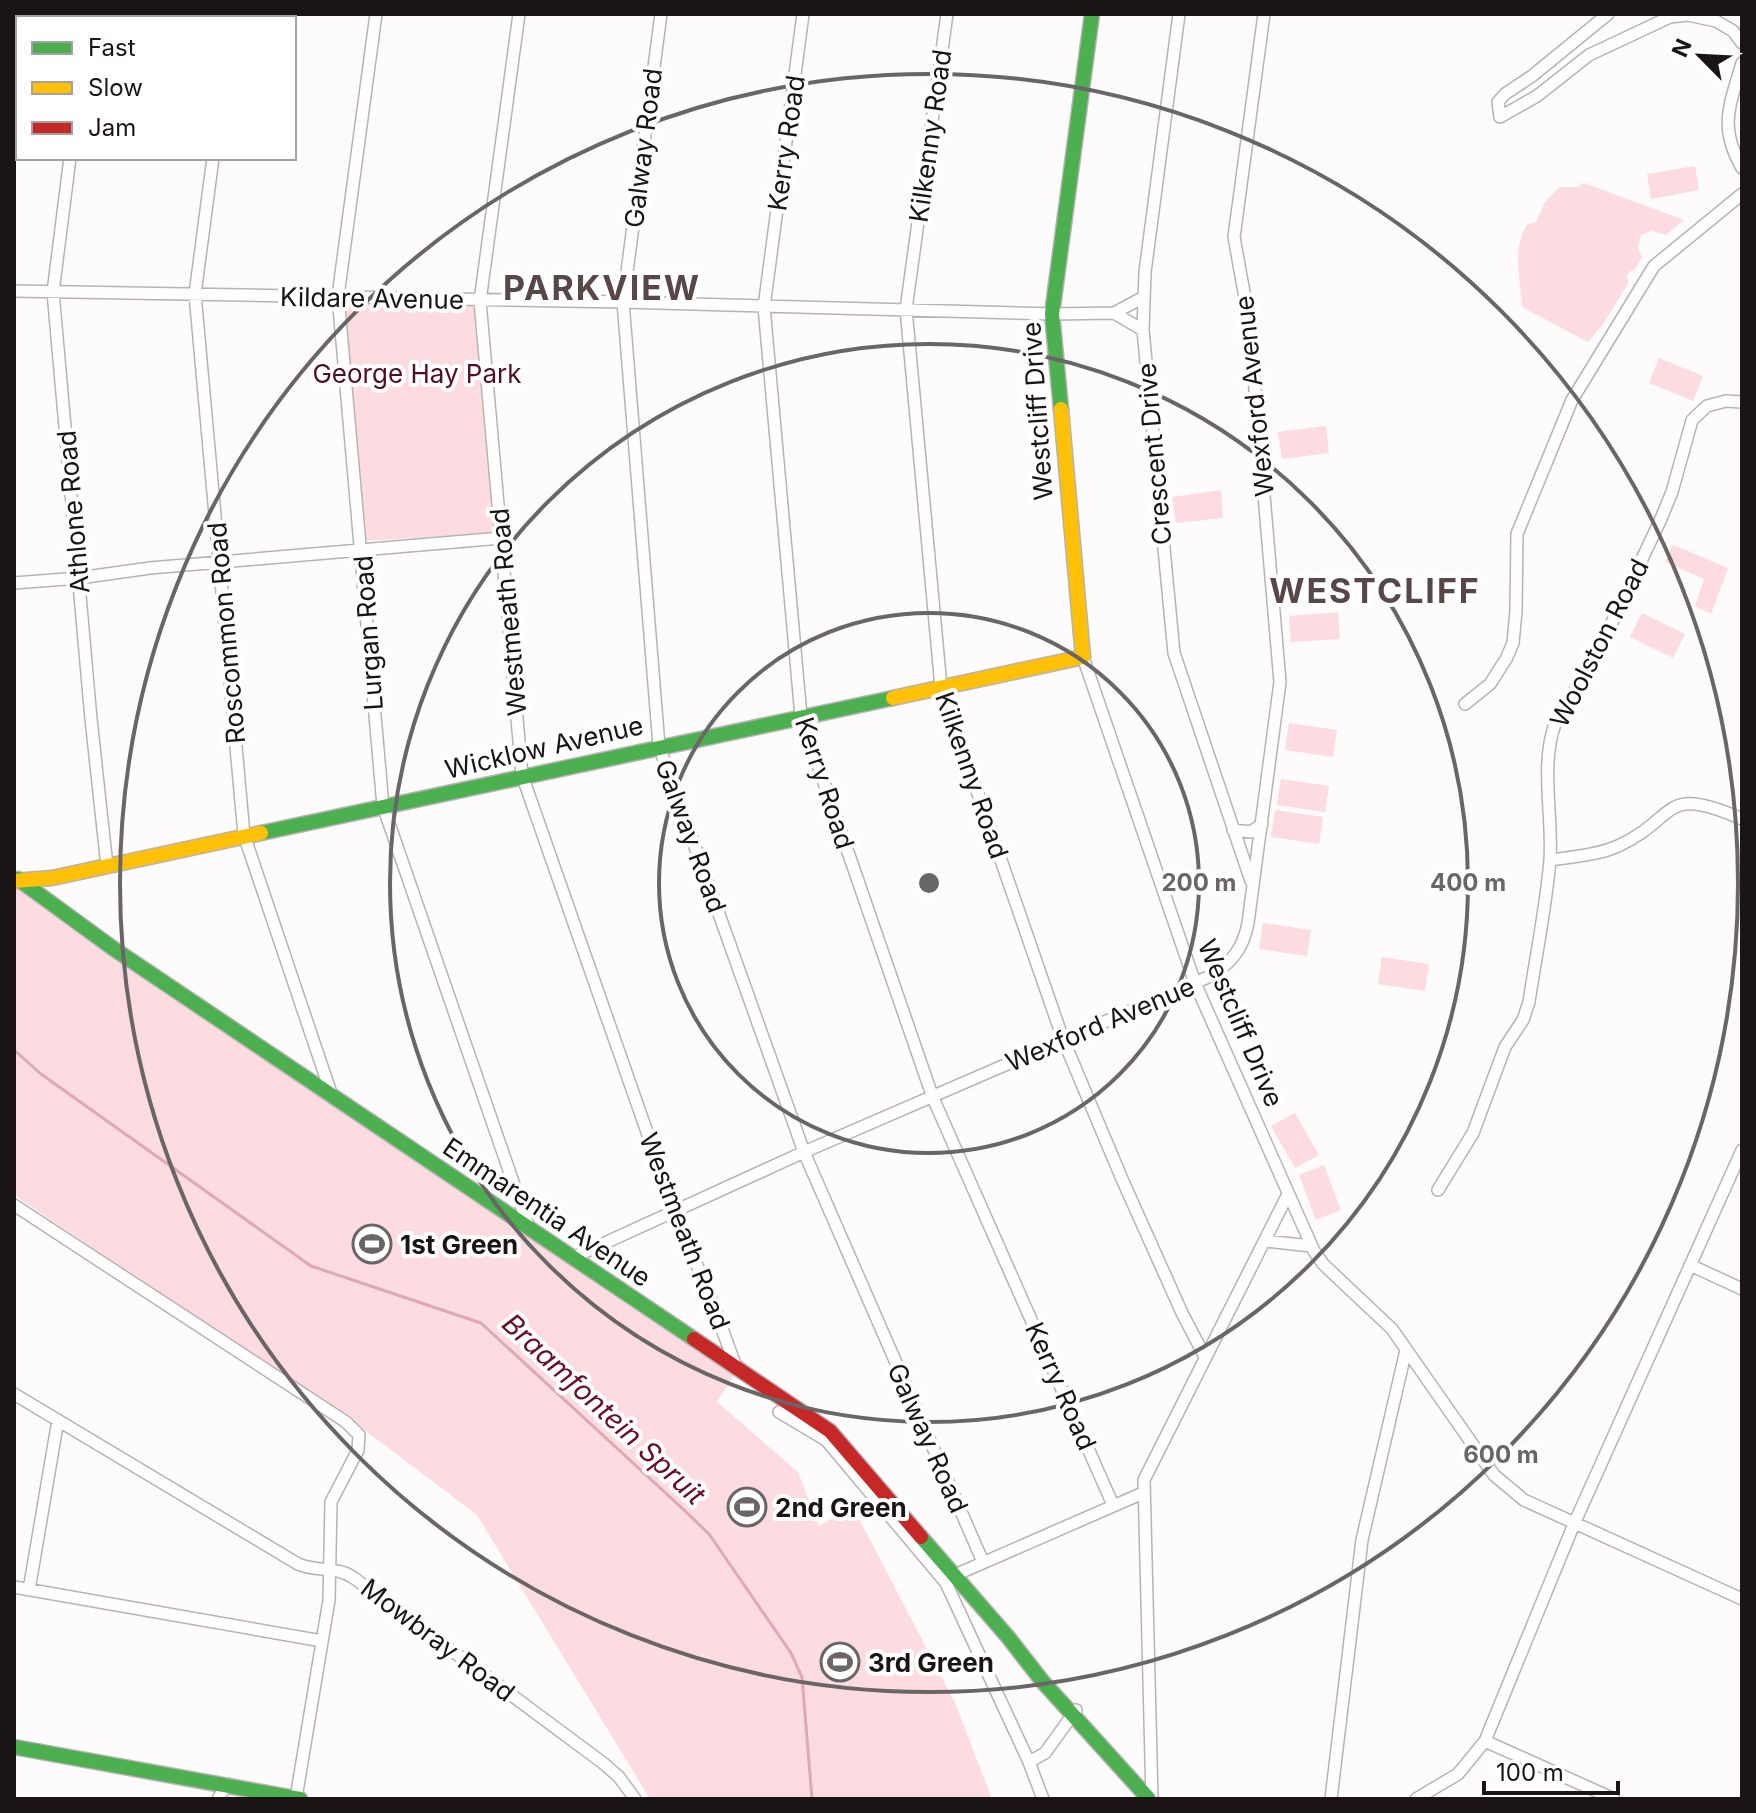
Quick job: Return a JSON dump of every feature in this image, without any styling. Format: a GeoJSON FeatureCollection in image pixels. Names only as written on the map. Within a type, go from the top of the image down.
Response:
{"type":"FeatureCollection","features":[{"type":"Feature","properties":{"kind":"street","name":"Lurgan Road"},"geometry":{"type":"LineString","coordinates":[[376,14],[338,296],[383,806],[530,1230]]}},
{"type":"Feature","properties":{"kind":"street","name":"Westmeath Road"},"geometry":{"type":"LineString","coordinates":[[519,14],[480,301],[522,775],[675,1212],[736,1368]]}},
{"type":"Feature","properties":{"kind":"street","name":"Galway Road"},"geometry":{"type":"LineString","coordinates":[[661,14],[623,302],[659,746],[804,1152],[983,1562]]}},
{"type":"Feature","properties":{"kind":"street","name":"Kerry Road"},"geometry":{"type":"LineString","coordinates":[[803,14],[764,307],[801,716],[933,1098],[1113,1505]]}},
{"type":"Feature","properties":{"kind":"street","name":"Kilkenny Road"},"geometry":{"type":"LineString","coordinates":[[947,14],[906,309],[941,687],[1063,1039],[1122,1179],[1205,1357]]}},
{"type":"Feature","properties":{"kind":"street","name":"Westcliff Drive"},"geometry":{"type":"LineString","coordinates":[[1092,14],[1052,314],[1083,657],[1195,983],[1311,1246],[1323,1264],[1392,1329],[1494,1475],[1524,1500],[1742,1599]]}},
{"type":"Feature","properties":{"kind":"street","name":"Crescent Drive"},"geometry":{"type":"LineString","coordinates":[[1179,14],[1142,298],[1143,330],[1171,641],[1176,665],[1252,882]]}},
{"type":"Feature","properties":{"kind":"street","name":"Wexford Avenue"},"geometry":{"type":"LineString","coordinates":[[572,1258],[804,1152],[1195,983],[1221,970],[1238,952],[1248,923],[1279,700],[1280,673],[1249,320],[1234,237],[1264,14]]}},
{"type":"Feature","properties":{"kind":"street"},"geometry":{"type":"LineString","coordinates":[[1608,14],[1505,94],[1498,102],[1500,117],[1537,96],[1589,55],[1670,17],[1688,15],[1714,20],[1733,31],[1742,43]]}},
{"type":"Feature","properties":{"kind":"street"},"geometry":{"type":"LineString","coordinates":[[1742,63],[1727,114],[1728,138],[1742,168]]}},
{"type":"Feature","properties":{"kind":"street","name":"Athlone Road"},"geometry":{"type":"LineString","coordinates":[[70,160],[53,292],[107,866]]}},
{"type":"Feature","properties":{"kind":"street","name":"Roscommon Road"},"geometry":{"type":"LineString","coordinates":[[213,160],[195,294],[244,835],[332,1096]]}},
{"type":"Feature","properties":{"kind":"street"},"geometry":{"type":"LineString","coordinates":[[1465,704],[1490,684],[1513,643],[1517,534],[1572,400],[1654,266],[1742,194]]}},
{"type":"Feature","properties":{"kind":"street","name":"Kildare Avenue"},"geometry":{"type":"LineString","coordinates":[[14,291],[623,302],[1052,314],[1114,313],[1142,298]]}},
{"type":"Feature","properties":{"kind":"street"},"geometry":{"type":"LineString","coordinates":[[1114,313],[1143,330]]}},
{"type":"Feature","properties":{"kind":"street","name":"Woolston Road"},"geometry":{"type":"LineString","coordinates":[[1438,1190],[1473,1133],[1507,1043],[1520,1024],[1529,1002],[1550,860],[1549,766],[1555,724],[1598,652],[1645,556],[1672,492],[1692,420],[1707,406],[1726,401],[1742,402]]}},
{"type":"Feature","properties":{"kind":"street"},"geometry":{"type":"LineString","coordinates":[[14,583],[150,568],[501,538]]}},
{"type":"Feature","properties":{"kind":"street","name":"Wicklow Avenue"},"geometry":{"type":"LineString","coordinates":[[16,880],[52,878],[1083,657]]}},
{"type":"Feature","properties":{"kind":"street"},"geometry":{"type":"LineString","coordinates":[[1550,860],[1615,848],[1669,809],[1683,804],[1708,805],[1742,819]]}},
{"type":"Feature","properties":{"kind":"street"},"geometry":{"type":"LineString","coordinates":[[1233,830],[1251,832],[1262,824]]}},
{"type":"Feature","properties":{"kind":"street","name":"Emmarentia Avenue"},"geometry":{"type":"LineString","coordinates":[[16,880],[836,1436],[1089,1732],[1151,1799]]}},
{"type":"Feature","properties":{"kind":"street"},"geometry":{"type":"LineString","coordinates":[[1416,1799],[1458,1774],[1485,1741],[1574,1524],[1742,1150]]}},
{"type":"Feature","properties":{"kind":"street"},"geometry":{"type":"LineString","coordinates":[[1151,1799],[1143,1493],[1150,1463],[1288,1194]]}},
{"type":"Feature","properties":{"kind":"street"},"geometry":{"type":"LineString","coordinates":[[14,1205],[346,1422],[357,1431],[360,1441],[331,1502],[329,1600],[298,1798],[14,1747]]}},
{"type":"Feature","properties":{"kind":"street"},"geometry":{"type":"LineString","coordinates":[[1266,1241],[1311,1246]]}},
{"type":"Feature","properties":{"kind":"street"},"geometry":{"type":"LineString","coordinates":[[1690,1265],[1742,1289]]}},
{"type":"Feature","properties":{"kind":"street"},"geometry":{"type":"LineString","coordinates":[[1331,1799],[1362,1540],[1406,1350]]}},
{"type":"Feature","properties":{"kind":"street","name":"Mowbray Road"},"geometry":{"type":"LineString","coordinates":[[14,1394],[298,1564],[330,1569],[354,1578],[603,1763],[619,1777],[635,1799]]}},
{"type":"Feature","properties":{"kind":"street"},"geometry":{"type":"LineString","coordinates":[[779,1412],[826,1440],[946,1583],[1043,1799]]}},
{"type":"Feature","properties":{"kind":"street"},"geometry":{"type":"LineString","coordinates":[[29,1590],[58,1420]]}},
{"type":"Feature","properties":{"kind":"street"},"geometry":{"type":"LineString","coordinates":[[955,1575],[1143,1493]]}},
{"type":"Feature","properties":{"kind":"street"},"geometry":{"type":"LineString","coordinates":[[14,1587],[322,1641]]}},
{"type":"Feature","properties":{"kind":"street"},"geometry":{"type":"LineString","coordinates":[[1029,1762],[1045,1753],[1074,1712]]}},
{"type":"Feature","properties":{"kind":"street"},"geometry":{"type":"LineString","coordinates":[[1485,1741],[1614,1799]]}},
{"type":"Feature","properties":{"kind":"street"},"geometry":{"type":"LineString","coordinates":[[218,1799],[227,1784]]}},
{"type":"Feature","properties":{"kind":"green space"},"geometry":{"type":"Polygon","coordinates":[[[1695,166],[1699,190],[1651,199],[1647,174],[1695,166]]]}},
{"type":"Feature","properties":{"kind":"green space"},"geometry":{"type":"Polygon","coordinates":[[[1584,183],[1684,220],[1666,235],[1652,231],[1641,235],[1638,248],[1642,257],[1634,271],[1626,277],[1629,282],[1603,324],[1588,342],[1522,307],[1518,264],[1522,235],[1527,225],[1536,222],[1545,202],[1560,187],[1578,187],[1584,183]]]}},
{"type":"Feature","properties":{"kind":"green space","name":"George Hay Park"},"geometry":{"type":"Polygon","coordinates":[[[479,302],[499,533],[366,541],[344,303],[479,302]]]}},
{"type":"Feature","properties":{"kind":"green space"},"geometry":{"type":"Polygon","coordinates":[[[1659,358],[1703,376],[1693,401],[1649,383],[1659,358]]]}},
{"type":"Feature","properties":{"kind":"green space"},"geometry":{"type":"Polygon","coordinates":[[[1326,426],[1329,453],[1282,459],[1278,432],[1326,426]]]}},
{"type":"Feature","properties":{"kind":"green space"},"geometry":{"type":"Polygon","coordinates":[[[1221,490],[1223,518],[1176,523],[1172,497],[1221,490]]]}},
{"type":"Feature","properties":{"kind":"green space"},"geometry":{"type":"Polygon","coordinates":[[[1673,545],[1728,568],[1711,614],[1695,606],[1704,579],[1665,562],[1673,545]]]}},
{"type":"Feature","properties":{"kind":"green space"},"geometry":{"type":"Polygon","coordinates":[[[1338,612],[1340,639],[1291,642],[1289,616],[1338,612]]]}},
{"type":"Feature","properties":{"kind":"green space"},"geometry":{"type":"Polygon","coordinates":[[[1642,613],[1685,634],[1673,658],[1630,637],[1642,613]]]}},
{"type":"Feature","properties":{"kind":"green space"},"geometry":{"type":"Polygon","coordinates":[[[1289,723],[1337,730],[1333,757],[1285,750],[1289,723]]]}},
{"type":"Feature","properties":{"kind":"green space"},"geometry":{"type":"Polygon","coordinates":[[[1281,779],[1329,786],[1325,812],[1277,805],[1281,779]]]}},
{"type":"Feature","properties":{"kind":"green space"},"geometry":{"type":"Polygon","coordinates":[[[1275,810],[1323,817],[1319,844],[1271,837],[1275,810]]]}},
{"type":"Feature","properties":{"kind":"green space"},"geometry":{"type":"Polygon","coordinates":[[[14,882],[735,1373],[717,1402],[798,1472],[819,1526],[853,1507],[956,1705],[992,1799],[650,1799],[477,1515],[374,1437],[14,1195],[14,882]]]}},
{"type":"Feature","properties":{"kind":"green space"},"geometry":{"type":"Polygon","coordinates":[[[1263,923],[1311,930],[1307,956],[1259,949],[1263,923]]]}},
{"type":"Feature","properties":{"kind":"green space"},"geometry":{"type":"Polygon","coordinates":[[[1382,957],[1429,964],[1425,991],[1378,984],[1382,957]]]}},
{"type":"Feature","properties":{"kind":"green space"},"geometry":{"type":"Polygon","coordinates":[[[1295,1113],[1319,1155],[1295,1168],[1271,1126],[1295,1113]]]}},
{"type":"Feature","properties":{"kind":"green space"},"geometry":{"type":"Polygon","coordinates":[[[1324,1165],[1341,1210],[1316,1220],[1299,1175],[1324,1165]]]}},
{"type":"Feature","properties":{"kind":"waterway","name":"Braamfontein Spruit"},"geometry":{"type":"LineString","coordinates":[[14,1050],[41,1074],[311,1266],[481,1323],[683,1509],[709,1534],[791,1653],[802,1677],[812,1799]]}},
{"type":"Feature","properties":{"kind":"traffic: fast"},"geometry":{"type":"LineString","coordinates":[[1061,409],[1052,314],[1092,14]]}},
{"type":"Feature","properties":{"kind":"traffic: fast"},"geometry":{"type":"LineString","coordinates":[[261,833],[893,698]]}},
{"type":"Feature","properties":{"kind":"traffic: fast"},"geometry":{"type":"LineString","coordinates":[[18,879],[114,949],[694,1339]]}},
{"type":"Feature","properties":{"kind":"traffic: fast"},"geometry":{"type":"LineString","coordinates":[[921,1537],[1043,1682],[1149,1799]]}},
{"type":"Feature","properties":{"kind":"traffic: fast"},"geometry":{"type":"LineString","coordinates":[[14,1747],[300,1799]]}},
{"type":"Feature","properties":{"kind":"traffic: slow"},"geometry":{"type":"LineString","coordinates":[[893,698],[1083,657],[1061,409]]}},
{"type":"Feature","properties":{"kind":"traffic: slow"},"geometry":{"type":"LineString","coordinates":[[14,881],[52,878],[261,833]]}},
{"type":"Feature","properties":{"kind":"traffic: jam"},"geometry":{"type":"LineString","coordinates":[[694,1339],[830,1431],[921,1537]]}},
{"type":"Feature","properties":{"kind":"place","name":"1st Green"},"geometry":{"type":"Point","coordinates":[372,1244]}},
{"type":"Feature","properties":{"kind":"place","name":"2nd Green"},"geometry":{"type":"Point","coordinates":[747,1507]}},
{"type":"Feature","properties":{"kind":"place","name":"3rd Green"},"geometry":{"type":"Point","coordinates":[840,1662]}},
{"type":"Feature","properties":{"kind":"district","name":"PARKVIEW"},"geometry":{"type":"Point","coordinates":[602,287]}},
{"type":"Feature","properties":{"kind":"district","name":"WESTCLIFF"},"geometry":{"type":"Point","coordinates":[1375,590]}}]}
